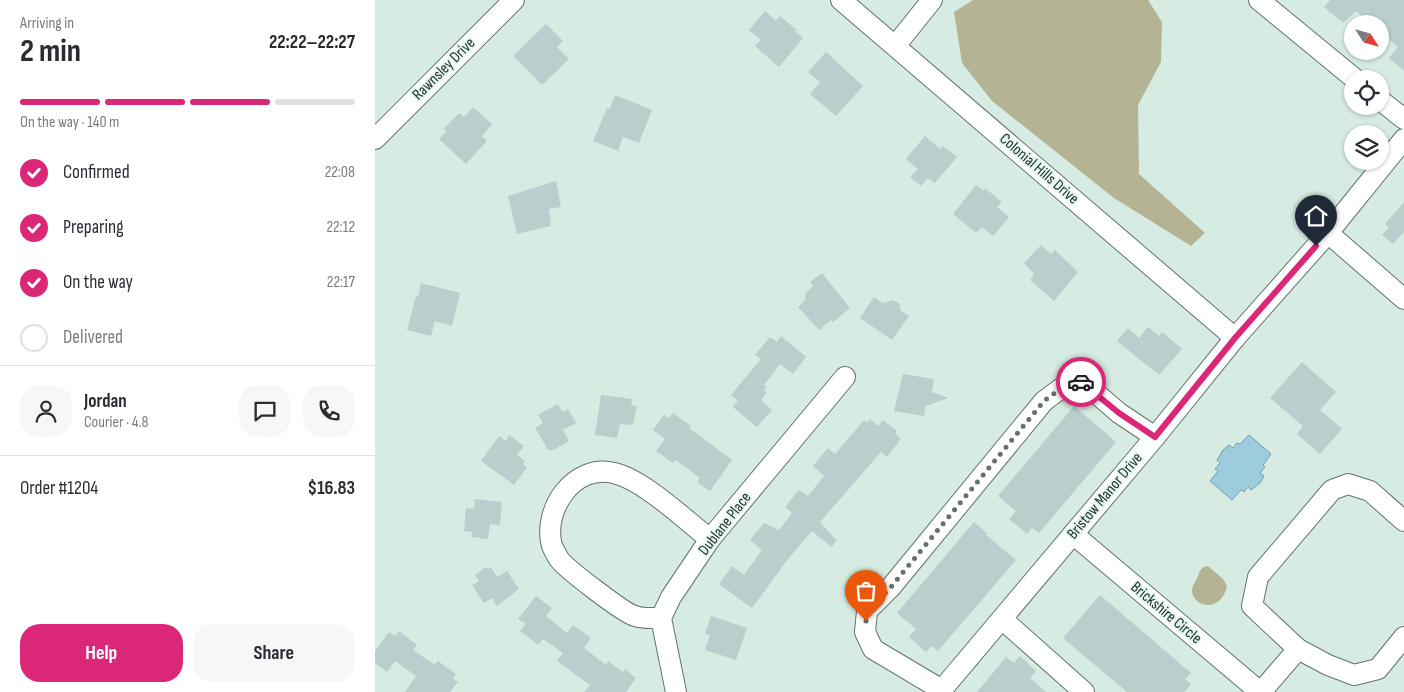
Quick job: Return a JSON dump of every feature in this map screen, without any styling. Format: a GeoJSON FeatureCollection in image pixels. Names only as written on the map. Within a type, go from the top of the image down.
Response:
{"type":"FeatureCollection","features":[{"type":"Feature","properties":{"kind":"street","name":"Rawnsley Drive"},"geometry":{"type":"LineString","coordinates":[[375,139],[514,0]]}},
{"type":"Feature","properties":{"kind":"street","name":"Colonial Hills Drive"},"geometry":{"type":"LineString","coordinates":[[841,0],[896,45],[1235,338]]}},
{"type":"Feature","properties":{"kind":"street"},"geometry":{"type":"LineString","coordinates":[[896,45],[932,0]]}},
{"type":"Feature","properties":{"kind":"street"},"geometry":{"type":"LineString","coordinates":[[1259,0],[1344,70]]}},
{"type":"Feature","properties":{"kind":"street"},"geometry":{"type":"LineString","coordinates":[[1389,108],[1404,120]]}},
{"type":"Feature","properties":{"kind":"street","name":"Bristow Manor Drive"},"geometry":{"type":"LineString","coordinates":[[941,691],[1155,437],[1235,338],[1328,233],[1404,139]]}},
{"type":"Feature","properties":{"kind":"street"},"geometry":{"type":"LineString","coordinates":[[1328,233],[1404,299]]}},
{"type":"Feature","properties":{"kind":"street","name":"Dublane Place"},"geometry":{"type":"LineString","coordinates":[[661,618],[671,597],[710,540],[845,377]]}},
{"type":"Feature","properties":{"kind":"street"},"geometry":{"type":"LineString","coordinates":[[941,691],[873,649],[865,632],[867,611],[891,587],[1044,401],[1071,381],[1083,382],[1119,413],[1155,437]]}},
{"type":"Feature","properties":{"kind":"street"},"geometry":{"type":"LineString","coordinates":[[676,692],[661,618],[634,616],[599,593],[560,560],[553,546],[550,525],[556,504],[569,487],[581,478],[593,473],[613,472],[633,480],[710,540]]}},
{"type":"Feature","properties":{"kind":"street"},"geometry":{"type":"LineString","coordinates":[[1404,521],[1370,491],[1348,484],[1332,490],[1258,577],[1252,606],[1298,649],[1327,665],[1354,675],[1378,669],[1404,637]]}},
{"type":"Feature","properties":{"kind":"street","name":"Brickshire Circle"},"geometry":{"type":"LineString","coordinates":[[1073,534],[1260,692]]}},
{"type":"Feature","properties":{"kind":"street"},"geometry":{"type":"LineString","coordinates":[[1002,619],[1084,692]]}},
{"type":"Feature","properties":{"kind":"street"},"geometry":{"type":"LineString","coordinates":[[1260,692],[1298,649]]}},
{"type":"Feature","properties":{"kind":"green space"},"geometry":{"type":"Polygon","coordinates":[[[973,0],[1148,0],[1162,22],[1161,62],[1138,105],[1139,174],[1205,233],[1191,246],[1114,198],[992,101],[962,63],[954,12],[973,0]]]}},
{"type":"Feature","properties":{"kind":"green space"},"geometry":{"type":"Polygon","coordinates":[[[1208,566],[1223,579],[1227,586],[1220,600],[1208,605],[1198,601],[1192,591],[1200,570],[1208,566]]]}},
{"type":"Feature","properties":{"kind":"water"},"geometry":{"type":"Polygon","coordinates":[[[1249,435],[1271,454],[1263,465],[1265,467],[1260,473],[1264,476],[1260,483],[1251,490],[1248,487],[1244,492],[1241,490],[1232,500],[1210,481],[1218,471],[1215,469],[1220,463],[1217,460],[1223,450],[1229,445],[1233,448],[1237,443],[1240,444],[1249,435]]]}},
{"type":"Feature","properties":{"kind":"building"},"geometry":{"type":"Polygon","coordinates":[[[1330,0],[1404,0],[1404,71],[1389,58],[1398,47],[1389,39],[1389,15],[1361,15],[1356,11],[1352,15],[1344,15],[1343,23],[1324,7],[1330,0]]]}},
{"type":"Feature","properties":{"kind":"building"},"geometry":{"type":"Polygon","coordinates":[[[765,11],[776,21],[780,16],[797,30],[795,32],[803,38],[779,67],[755,46],[761,40],[749,30],[765,11]]]}},
{"type":"Feature","properties":{"kind":"building"},"geometry":{"type":"Polygon","coordinates":[[[546,24],[563,41],[557,47],[569,59],[542,85],[513,56],[546,24]]]}},
{"type":"Feature","properties":{"kind":"building"},"geometry":{"type":"Polygon","coordinates":[[[826,52],[863,86],[836,116],[810,94],[820,82],[808,72],[826,52]]]}},
{"type":"Feature","properties":{"kind":"building"},"geometry":{"type":"Polygon","coordinates":[[[615,95],[652,110],[639,143],[623,137],[618,151],[593,141],[607,108],[610,109],[615,95]]]}},
{"type":"Feature","properties":{"kind":"building"},"geometry":{"type":"Polygon","coordinates":[[[473,107],[492,124],[482,136],[487,141],[466,164],[439,139],[447,131],[444,129],[459,113],[464,117],[473,107]]]}},
{"type":"Feature","properties":{"kind":"building"},"geometry":{"type":"Polygon","coordinates":[[[925,136],[940,149],[943,146],[957,157],[935,183],[928,178],[921,186],[910,177],[918,169],[906,159],[925,136]]]}},
{"type":"Feature","properties":{"kind":"building"},"geometry":{"type":"Polygon","coordinates":[[[556,181],[561,207],[549,209],[551,226],[517,234],[508,196],[556,181]]]}},
{"type":"Feature","properties":{"kind":"building"},"geometry":{"type":"Polygon","coordinates":[[[976,185],[984,191],[985,188],[1002,202],[997,207],[1009,217],[993,236],[982,227],[976,233],[953,214],[976,185]]]}},
{"type":"Feature","properties":{"kind":"building"},"geometry":{"type":"Polygon","coordinates":[[[1404,202],[1404,232],[1393,244],[1382,235],[1389,227],[1385,224],[1404,202]]]}},
{"type":"Feature","properties":{"kind":"building"},"geometry":{"type":"Polygon","coordinates":[[[1041,245],[1051,254],[1055,250],[1078,272],[1054,301],[1030,280],[1034,274],[1024,263],[1041,245]]]}},
{"type":"Feature","properties":{"kind":"building"},"geometry":{"type":"Polygon","coordinates":[[[822,273],[850,308],[833,322],[831,320],[819,330],[798,307],[805,300],[806,293],[813,286],[810,282],[822,273]]]}},
{"type":"Feature","properties":{"kind":"building"},"geometry":{"type":"Polygon","coordinates":[[[421,283],[460,293],[452,326],[435,321],[431,336],[407,330],[421,283]]]}},
{"type":"Feature","properties":{"kind":"building"},"geometry":{"type":"Polygon","coordinates":[[[874,297],[882,303],[893,300],[900,304],[900,310],[909,316],[892,340],[860,318],[874,297]]]}},
{"type":"Feature","properties":{"kind":"building"},"geometry":{"type":"Polygon","coordinates":[[[1148,327],[1159,336],[1162,332],[1182,349],[1159,375],[1117,341],[1128,328],[1139,338],[1148,327]]]}},
{"type":"Feature","properties":{"kind":"building"},"geometry":{"type":"Polygon","coordinates":[[[781,336],[806,357],[793,374],[780,364],[764,385],[767,387],[764,390],[767,393],[761,400],[772,410],[757,427],[733,407],[738,401],[731,395],[761,359],[755,355],[770,337],[777,342],[781,336]]]}},
{"type":"Feature","properties":{"kind":"building"},"geometry":{"type":"Polygon","coordinates":[[[1302,362],[1336,392],[1320,410],[1342,429],[1320,454],[1297,434],[1303,426],[1270,398],[1302,362]]]}},
{"type":"Feature","properties":{"kind":"building"},"geometry":{"type":"Polygon","coordinates":[[[903,374],[934,379],[932,392],[948,398],[926,406],[924,416],[894,411],[903,374]]]}},
{"type":"Feature","properties":{"kind":"building"},"geometry":{"type":"Polygon","coordinates":[[[601,395],[632,399],[631,405],[637,406],[633,425],[620,424],[617,438],[595,435],[601,395]]]}},
{"type":"Feature","properties":{"kind":"building"},"geometry":{"type":"Polygon","coordinates":[[[558,404],[562,412],[568,409],[576,423],[563,430],[569,441],[553,450],[548,450],[535,428],[543,423],[538,415],[558,404]]]}},
{"type":"Feature","properties":{"kind":"building"},"geometry":{"type":"Polygon","coordinates":[[[1074,406],[1116,442],[1039,533],[1032,528],[1027,534],[1009,519],[1016,511],[998,496],[1074,406]]]}},
{"type":"Feature","properties":{"kind":"building"},"geometry":{"type":"Polygon","coordinates":[[[673,413],[691,426],[689,428],[732,460],[710,491],[697,482],[700,478],[676,460],[673,463],[656,451],[665,439],[653,430],[664,415],[668,418],[673,413]]]}},
{"type":"Feature","properties":{"kind":"building"},"geometry":{"type":"Polygon","coordinates":[[[870,419],[878,426],[883,420],[897,431],[895,433],[901,439],[887,457],[881,452],[820,522],[837,541],[831,547],[812,531],[788,559],[752,608],[719,584],[732,566],[744,575],[762,550],[750,540],[764,523],[779,530],[792,513],[785,507],[799,490],[808,496],[824,476],[813,466],[828,448],[835,454],[864,420],[867,423],[870,419]]]}},
{"type":"Feature","properties":{"kind":"building"},"geometry":{"type":"Polygon","coordinates":[[[509,435],[524,446],[517,455],[525,461],[523,464],[527,467],[514,485],[481,461],[499,436],[506,441],[509,435]]]}},
{"type":"Feature","properties":{"kind":"building"},"geometry":{"type":"Polygon","coordinates":[[[475,499],[502,502],[500,525],[490,524],[488,539],[472,537],[472,532],[464,531],[466,508],[474,509],[475,499]]]}},
{"type":"Feature","properties":{"kind":"building"},"geometry":{"type":"Polygon","coordinates":[[[974,522],[988,534],[986,535],[1016,560],[938,651],[931,646],[926,652],[909,637],[916,629],[897,613],[974,522]]]}},
{"type":"Feature","properties":{"kind":"building"},"geometry":{"type":"Polygon","coordinates":[[[486,567],[488,569],[491,567],[497,577],[507,571],[519,589],[497,606],[492,598],[484,603],[472,585],[479,581],[475,575],[486,567]]]}},
{"type":"Feature","properties":{"kind":"building"},"geometry":{"type":"Polygon","coordinates":[[[1100,595],[1191,673],[1185,679],[1191,684],[1184,692],[1127,692],[1063,638],[1100,595]]]}},
{"type":"Feature","properties":{"kind":"building"},"geometry":{"type":"Polygon","coordinates":[[[536,596],[552,608],[546,616],[567,633],[573,625],[591,638],[584,648],[606,665],[608,661],[623,672],[625,669],[636,678],[626,692],[584,692],[590,685],[557,661],[563,653],[543,639],[538,645],[520,631],[526,624],[518,619],[536,596]]]}},
{"type":"Feature","properties":{"kind":"building"},"geometry":{"type":"Polygon","coordinates":[[[711,616],[747,628],[736,660],[705,650],[710,635],[705,634],[711,616]]]}},
{"type":"Feature","properties":{"kind":"building"},"geometry":{"type":"Polygon","coordinates":[[[399,631],[417,645],[413,650],[435,665],[438,661],[456,674],[453,679],[458,682],[450,692],[405,692],[416,676],[395,661],[387,672],[375,663],[375,651],[389,632],[395,636],[399,631]]]}},
{"type":"Feature","properties":{"kind":"building"},"geometry":{"type":"Polygon","coordinates":[[[1020,656],[1036,671],[1030,678],[1046,692],[977,692],[1006,657],[1014,663],[1020,656]]]}},
{"type":"Feature","properties":{"kind":"way so far"},"geometry":{"type":"LineString","coordinates":[[866,621],[867,611],[891,587],[1044,401],[1071,381],[1081,382]]}},
{"type":"Feature","properties":{"kind":"route"},"geometry":{"type":"LineString","coordinates":[[1081,382],[1119,413],[1155,437],[1235,338],[1316,246]]}}]}
